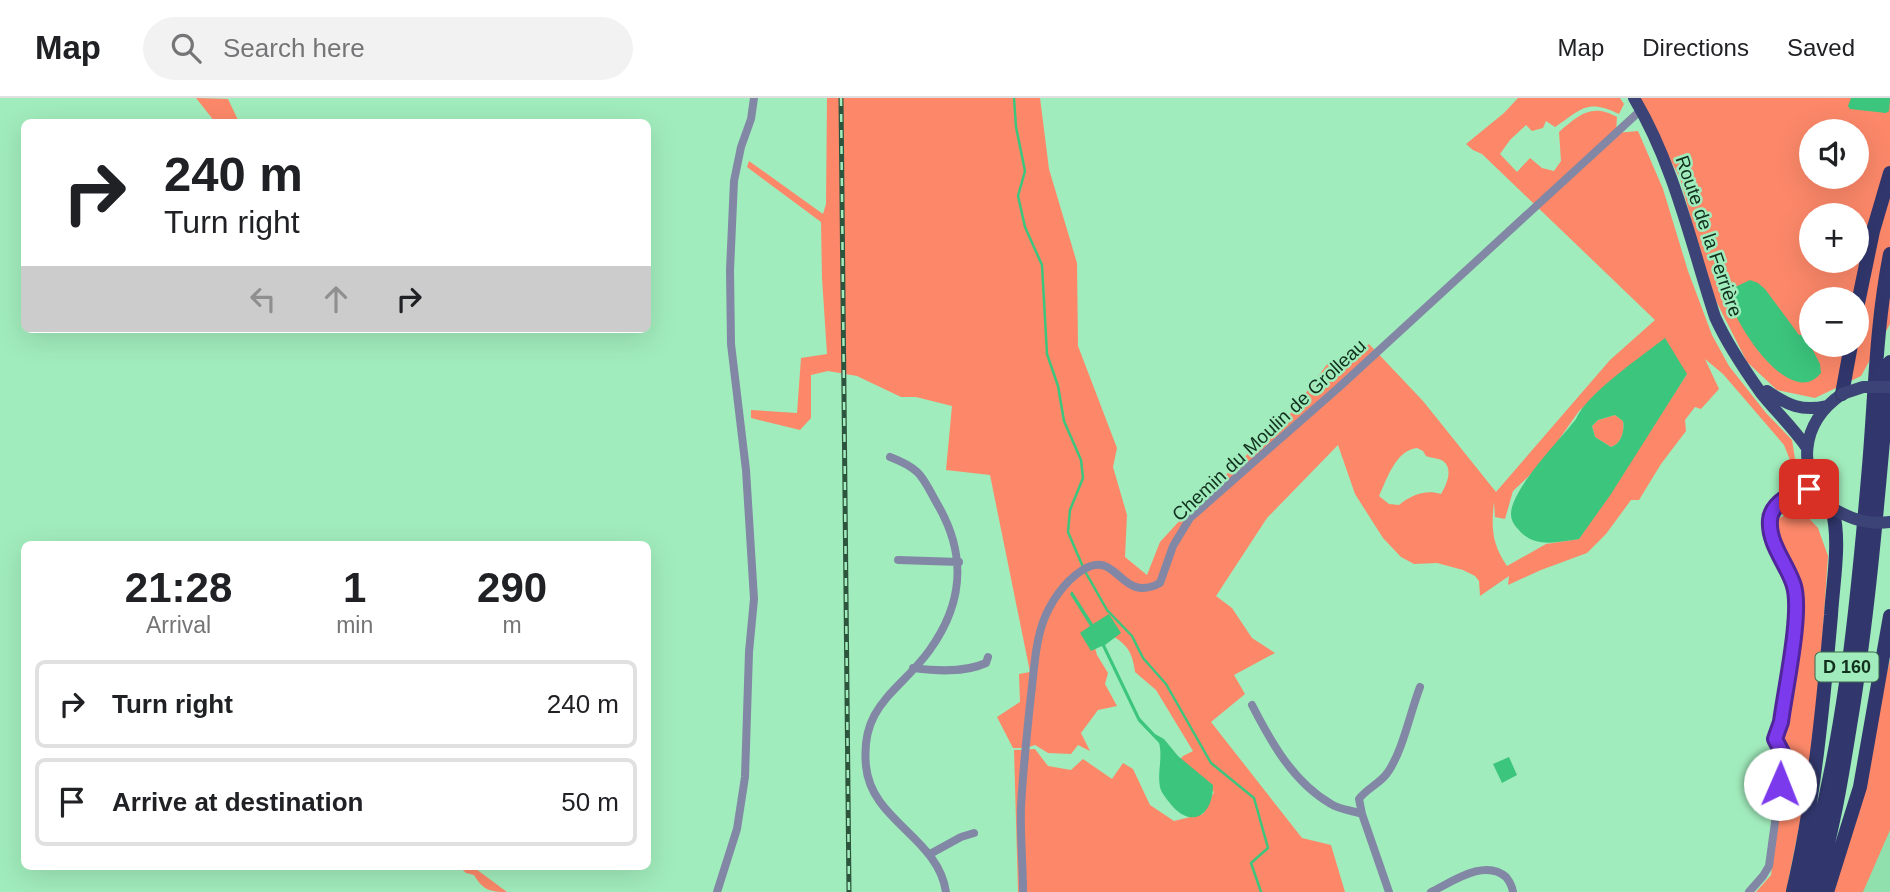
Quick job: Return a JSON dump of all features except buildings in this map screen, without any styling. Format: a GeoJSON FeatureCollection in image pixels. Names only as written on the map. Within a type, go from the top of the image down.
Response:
{"type":"FeatureCollection","features":[{"type":"Feature","properties":{"kind":"highway"},"geometry":{"type":"LineString","coordinates":[[1861,287],[1873,231],[1890,173]]}},
{"type":"Feature","properties":{"kind":"highway"},"geometry":{"type":"LineString","coordinates":[[1877,438],[1879,334],[1890,254]]}},
{"type":"Feature","properties":{"kind":"highway"},"geometry":{"type":"LineString","coordinates":[[1842,394],[1849,357]]}},
{"type":"Feature","properties":{"kind":"highway"},"geometry":{"type":"LineString","coordinates":[[1877,438],[1890,362]]}},
{"type":"Feature","properties":{"kind":"highway","name":"D 160"},"geometry":{"type":"LineString","coordinates":[[1801,892],[1820,825],[1846,675],[1877,438]]}},
{"type":"Feature","properties":{"kind":"highway","name":"D 160"},"geometry":{"type":"LineString","coordinates":[[1814,892],[1834,819],[1869,601],[1877,438]]}},
{"type":"Feature","properties":{"kind":"highway","name":"D 160"},"geometry":{"type":"LineString","coordinates":[[1793,892],[1812,787],[1827,659],[1836,535],[1832,508]]}},
{"type":"Feature","properties":{"kind":"highway","name":"D 160"},"geometry":{"type":"LineString","coordinates":[[1827,892],[1860,787],[1890,616]]}},
{"type":"Feature","properties":{"kind":"main road","name":"Route de la Ferrière"},"geometry":{"type":"LineString","coordinates":[[1634,98],[1672,182],[1715,317],[1733,352],[1756,382],[1760,392],[1796,430],[1807,448]]}},
{"type":"Feature","properties":{"kind":"main road","name":"Route de la Ferrière"},"geometry":{"type":"LineString","coordinates":[[1756,382],[1792,407],[1811,409],[1827,406]]}},
{"type":"Feature","properties":{"kind":"main road"},"geometry":{"type":"LineString","coordinates":[[1890,387],[1863,387],[1842,394],[1827,406],[1817,419],[1807,448],[1808,466],[1818,492],[1832,508],[1861,522],[1890,522]]}},
{"type":"Feature","properties":{"kind":"street"},"geometry":{"type":"LineString","coordinates":[[717,892],[737,829],[745,777],[749,652],[754,599],[747,483],[730,344],[730,270],[734,181],[754,98]]}},
{"type":"Feature","properties":{"kind":"street","name":"Chemin du Moulin de Grolleau"},"geometry":{"type":"LineString","coordinates":[[1023,892],[1021,809],[1038,640],[1051,605],[1065,586],[1086,569],[1100,564],[1110,567],[1119,578],[1133,587],[1148,589],[1160,583],[1173,546],[1190,519],[1337,389],[1641,110]]}},
{"type":"Feature","properties":{"kind":"street"},"geometry":{"type":"LineString","coordinates":[[890,457],[923,475],[947,521],[959,562],[955,597],[945,625],[929,652],[881,702],[874,714],[866,735],[866,767],[877,799],[930,854],[939,869],[946,892]]}},
{"type":"Feature","properties":{"kind":"street"},"geometry":{"type":"LineString","coordinates":[[1749,892],[1769,866],[1784,756],[1775,739],[1781,722],[1797,607],[1794,587],[1771,533],[1770,519],[1775,506],[1808,466]]}},
{"type":"Feature","properties":{"kind":"street"},"geometry":{"type":"LineString","coordinates":[[1775,506],[1801,490],[1818,492]]}},
{"type":"Feature","properties":{"kind":"street"},"geometry":{"type":"LineString","coordinates":[[898,560],[959,562]]}},
{"type":"Feature","properties":{"kind":"street"},"geometry":{"type":"LineString","coordinates":[[913,668],[929,670],[978,667],[986,663],[988,657]]}},
{"type":"Feature","properties":{"kind":"street"},"geometry":{"type":"LineString","coordinates":[[1389,892],[1359,799],[1365,791],[1381,781],[1394,761],[1420,687]]}},
{"type":"Feature","properties":{"kind":"street"},"geometry":{"type":"LineString","coordinates":[[1252,705],[1284,761],[1331,805],[1362,814]]}},
{"type":"Feature","properties":{"kind":"street"},"geometry":{"type":"LineString","coordinates":[[930,854],[974,833]]}},
{"type":"Feature","properties":{"kind":"street"},"geometry":{"type":"LineString","coordinates":[[1431,892],[1485,869],[1495,870],[1504,876],[1511,884],[1513,892]]}},
{"type":"Feature","properties":{"kind":"shaded area"},"geometry":{"type":"Polygon","coordinates":[[[196,98],[228,99],[238,119],[213,119],[196,98]]]}},
{"type":"Feature","properties":{"kind":"shaded area"},"geometry":{"type":"Polygon","coordinates":[[[827,98],[1040,98],[1049,169],[1077,263],[1078,346],[1117,448],[1113,467],[1127,515],[1125,557],[1147,575],[1160,542],[1195,504],[1291,413],[1328,363],[1344,367],[1369,344],[1423,401],[1496,492],[1610,360],[1655,320],[1482,154],[1466,144],[1518,98],[1620,98],[1624,104],[1619,114],[1608,109],[1591,107],[1578,111],[1555,127],[1546,121],[1543,128],[1532,131],[1526,125],[1500,154],[1517,172],[1530,158],[1542,168],[1554,171],[1561,161],[1559,132],[1579,116],[1592,111],[1617,117],[1616,133],[1638,131],[1663,189],[1688,271],[1712,335],[1729,366],[1766,413],[1792,440],[1796,465],[1792,465],[1784,445],[1723,374],[1705,359],[1719,389],[1701,409],[1695,407],[1685,420],[1686,431],[1639,500],[1631,500],[1606,534],[1587,553],[1508,585],[1509,576],[1480,596],[1479,581],[1475,576],[1437,563],[1414,564],[1401,557],[1383,538],[1355,494],[1338,445],[1267,518],[1216,596],[1232,608],[1252,638],[1275,653],[1234,675],[1245,694],[1211,722],[1302,838],[1331,845],[1345,892],[1018,892],[1014,750],[1035,749],[1048,766],[1071,770],[1083,759],[1112,779],[1123,763],[1133,769],[1150,805],[1174,821],[1203,814],[1214,792],[1190,770],[1177,764],[1183,756],[1193,751],[1156,690],[1135,672],[1128,650],[1119,641],[1098,629],[1091,634],[1097,655],[1108,673],[1105,684],[1117,706],[1098,710],[1081,733],[1090,751],[1078,745],[1071,754],[1048,753],[1035,745],[1013,748],[997,717],[1020,702],[1019,674],[1030,672],[990,475],[946,470],[952,406],[916,397],[901,397],[857,376],[828,371],[811,375],[811,418],[800,430],[751,418],[751,410],[797,413],[801,358],[827,354],[821,222],[747,167],[749,161],[823,214],[826,204],[827,98]],[[1623,372],[1579,411],[1553,448],[1513,491],[1505,519],[1495,517],[1494,502],[1494,536],[1507,566],[1546,544],[1579,539],[1687,374],[1623,372]],[[1417,448],[1403,454],[1389,474],[1379,496],[1389,504],[1399,505],[1419,494],[1441,494],[1443,491],[1448,477],[1446,464],[1426,456],[1417,448]]]}},
{"type":"Feature","properties":{"kind":"shaded area"},"geometry":{"type":"Polygon","coordinates":[[[1637,98],[1890,98],[1890,324],[1861,376],[1815,398],[1777,390],[1747,362],[1709,287],[1680,178],[1637,98]]]}},
{"type":"Feature","properties":{"kind":"shaded area"},"geometry":{"type":"Polygon","coordinates":[[[1851,98],[1890,98],[1889,111],[1886,113],[1850,109],[1848,106],[1851,98]]]}},
{"type":"Feature","properties":{"kind":"shaded area"},"geometry":{"type":"Polygon","coordinates":[[[1750,280],[1765,289],[1799,335],[1799,357],[1816,357],[1821,373],[1808,382],[1794,381],[1766,360],[1733,310],[1729,298],[1735,287],[1750,280]]]}},
{"type":"Feature","properties":{"kind":"shaded area"},"geometry":{"type":"Polygon","coordinates":[[[1665,338],[1687,374],[1611,494],[1579,539],[1546,543],[1524,535],[1514,524],[1511,514],[1513,504],[1527,478],[1591,398],[1665,338]],[[1615,415],[1598,420],[1592,426],[1595,437],[1611,447],[1622,437],[1623,421],[1615,415]]]}},
{"type":"Feature","properties":{"kind":"shaded area"},"geometry":{"type":"Polygon","coordinates":[[[1615,415],[1623,421],[1622,437],[1611,447],[1595,437],[1592,426],[1598,420],[1615,415]]]}},
{"type":"Feature","properties":{"kind":"shaded area"},"geometry":{"type":"Polygon","coordinates":[[[1802,511],[1818,528],[1828,556],[1809,777],[1786,892],[1756,892],[1771,875],[1786,753],[1780,738],[1787,715],[1801,591],[1779,543],[1776,529],[1778,519],[1789,513],[1802,511]]]}},
{"type":"Feature","properties":{"kind":"shaded area"},"geometry":{"type":"Polygon","coordinates":[[[1072,591],[1093,624],[1109,614],[1121,633],[1105,645],[1140,718],[1155,734],[1164,739],[1178,756],[1213,785],[1209,805],[1199,816],[1185,816],[1177,811],[1162,793],[1159,782],[1159,743],[1138,721],[1102,646],[1091,651],[1080,633],[1090,626],[1070,594],[1072,591]]]}},
{"type":"Feature","properties":{"kind":"shaded area"},"geometry":{"type":"Polygon","coordinates":[[[1890,660],[1890,830],[1863,892],[1831,892],[1890,660]]]}},
{"type":"Feature","properties":{"kind":"shaded area"},"geometry":{"type":"Polygon","coordinates":[[[1890,747],[1890,892],[1834,892],[1890,747]]]}},
{"type":"Feature","properties":{"kind":"shaded area"},"geometry":{"type":"Polygon","coordinates":[[[1509,757],[1517,775],[1502,783],[1493,764],[1509,757]]]}},
{"type":"Feature","properties":{"kind":"shaded area"},"geometry":{"type":"Polygon","coordinates":[[[463,870],[477,870],[507,892],[488,889],[474,875],[463,870]]]}},
{"type":"Feature","properties":{"kind":"waterway"},"geometry":{"type":"LineString","coordinates":[[1014,98],[1016,127],[1025,171],[1018,196],[1025,227],[1042,265],[1047,354],[1058,386],[1064,421],[1081,460],[1083,478],[1070,510],[1068,532],[1083,567]]}},
{"type":"Feature","properties":{"kind":"waterway"},"geometry":{"type":"LineString","coordinates":[[1086,573],[1107,610],[1132,636],[1143,658],[1166,684],[1211,763],[1254,798],[1268,848],[1251,863],[1261,892]]}},
{"type":"Feature","properties":{"kind":"railway"},"geometry":{"type":"LineString","coordinates":[[841,98],[849,892]]}},
{"type":"Feature","properties":{"kind":"route"},"geometry":{"type":"LineString","coordinates":[[1780,784],[1784,756],[1775,739],[1781,722],[1797,607],[1794,587],[1771,533],[1770,519],[1775,506],[1801,490],[1809,489]]}}]}
